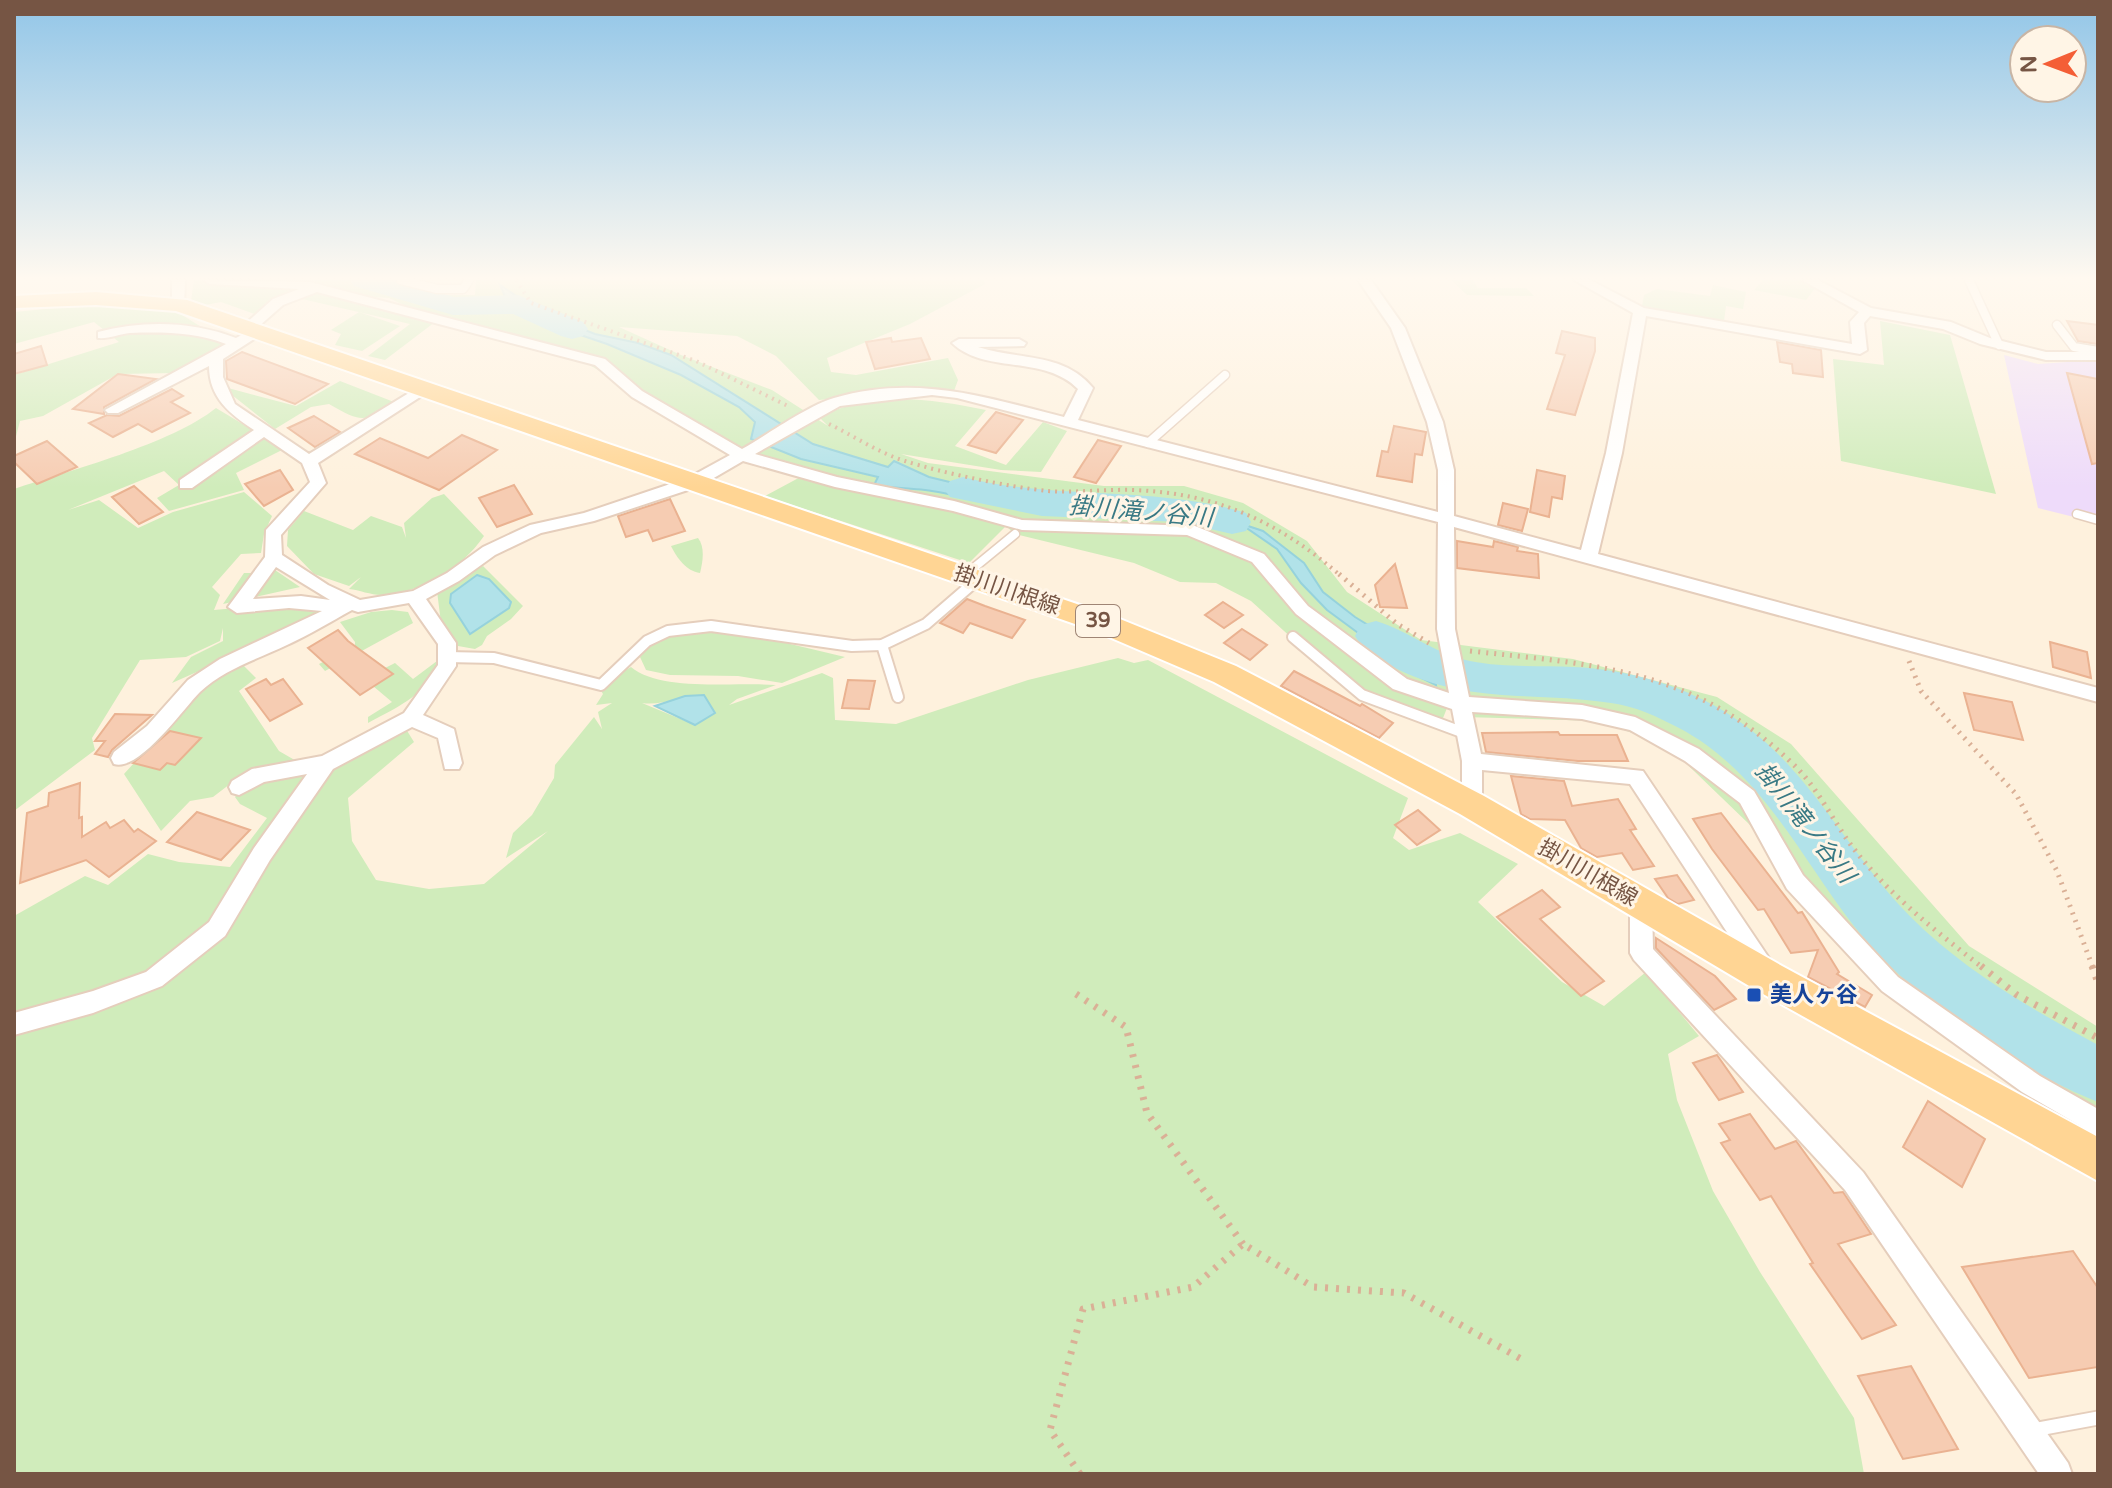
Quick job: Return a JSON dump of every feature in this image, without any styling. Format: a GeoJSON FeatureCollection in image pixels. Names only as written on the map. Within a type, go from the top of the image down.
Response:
{"type":"FeatureCollection","features":[{"type":"Feature","properties":{"kind":"main road","name":"掛川川根線"},"geometry":{"type":"LineString","coordinates":[[298,349],[427,388],[1105,624],[1225,674],[1472,805],[1769,978],[2098,1160]]}},
{"type":"Feature","properties":{"kind":"street"},"geometry":{"type":"LineString","coordinates":[[113,410],[226,349]]}},
{"type":"Feature","properties":{"kind":"street"},"geometry":{"type":"LineString","coordinates":[[552,349],[600,362],[637,394],[741,455],[835,482],[954,506],[1022,525],[1189,530],[1258,558],[1302,610],[1400,684],[1458,697],[1582,712],[1635,724],[1692,755],[1747,797],[1795,882],[1890,984],[2031,1084],[2098,1123]]}},
{"type":"Feature","properties":{"kind":"street"},"geometry":{"type":"LineString","coordinates":[[968,349],[1031,359],[1076,375],[1086,388],[1069,423]]}},
{"type":"Feature","properties":{"kind":"street"},"geometry":{"type":"LineString","coordinates":[[1406,349],[1435,422],[1446,470],[1446,629],[1472,761],[1472,805]]}},
{"type":"Feature","properties":{"kind":"street"},"geometry":{"type":"LineString","coordinates":[[1588,558],[1614,453],[1632,349]]}},
{"type":"Feature","properties":{"kind":"street"},"geometry":{"type":"LineString","coordinates":[[2018,349],[2046,356],[2098,354]]}},
{"type":"Feature","properties":{"kind":"street"},"geometry":{"type":"LineString","coordinates":[[216,357],[216,377],[229,406],[309,461],[318,483],[272,534],[274,558],[237,607],[286,600],[358,606],[417,596],[453,577],[489,551],[536,529],[588,517],[694,482],[836,402],[932,391],[957,394],[1446,519],[2098,695]]}},
{"type":"Feature","properties":{"kind":"street"},"geometry":{"type":"LineString","coordinates":[[309,461],[427,388]]}},
{"type":"Feature","properties":{"kind":"street"},"geometry":{"type":"LineString","coordinates":[[186,484],[266,429]]}},
{"type":"Feature","properties":{"kind":"street"},"geometry":{"type":"LineString","coordinates":[[274,558],[346,606]]}},
{"type":"Feature","properties":{"kind":"street"},"geometry":{"type":"LineString","coordinates":[[239,787],[259,775],[326,763],[411,718],[447,666],[447,643],[418,604],[417,596]]}},
{"type":"Feature","properties":{"kind":"street"},"geometry":{"type":"LineString","coordinates":[[121,758],[154,731],[195,685],[227,664],[282,640],[346,606]]}},
{"type":"Feature","properties":{"kind":"street"},"geometry":{"type":"LineString","coordinates":[[411,718],[447,734],[452,763]]}},
{"type":"Feature","properties":{"kind":"street"},"geometry":{"type":"LineString","coordinates":[[1472,761],[1636,777],[1769,978]]}},
{"type":"Feature","properties":{"kind":"street"},"geometry":{"type":"LineString","coordinates":[[14,1024],[93,1002],[154,979],[198,947],[217,929],[262,854],[326,763]]}},
{"type":"Feature","properties":{"kind":"street"},"geometry":{"type":"LineString","coordinates":[[1641,905],[1642,953],[1854,1181],[2057,1474]]}},
{"type":"Feature","properties":{"kind":"lane"},"geometry":{"type":"LineString","coordinates":[[1148,443],[1225,375]]}},
{"type":"Feature","properties":{"kind":"lane"},"geometry":{"type":"LineString","coordinates":[[2077,514],[2098,520]]}},
{"type":"Feature","properties":{"kind":"lane"},"geometry":{"type":"LineString","coordinates":[[447,657],[494,658],[601,685],[647,641],[668,631],[711,626],[852,646],[882,645],[926,624],[1015,534]]}},
{"type":"Feature","properties":{"kind":"lane"},"geometry":{"type":"LineString","coordinates":[[1293,637],[1362,695],[1467,734]]}},
{"type":"Feature","properties":{"kind":"lane"},"geometry":{"type":"LineString","coordinates":[[882,645],[898,697]]}},
{"type":"Feature","properties":{"kind":"lane"},"geometry":{"type":"LineString","coordinates":[[2027,1431],[2098,1418]]}},
{"type":"Feature","properties":{"kind":"path"},"geometry":{"type":"LineString","coordinates":[[663,349],[696,361],[904,461],[1049,491],[1134,490],[1191,495],[1248,513],[1305,545],[1397,624],[1431,644],[1451,649],[1592,664],[1677,686],[1738,718],[1796,767],[1855,850],[1903,905],[2017,995],[2098,1038]]}},
{"type":"Feature","properties":{"kind":"path"},"geometry":{"type":"LineString","coordinates":[[1901,642],[1921,691],[2016,794],[2057,871],[2098,983]]}},
{"type":"Feature","properties":{"kind":"path"},"geometry":{"type":"LineString","coordinates":[[1076,994],[1126,1027],[1147,1113],[1243,1244],[1313,1287],[1404,1293],[1523,1360]]}},
{"type":"Feature","properties":{"kind":"path"},"geometry":{"type":"LineString","coordinates":[[1080,1474],[1050,1430],[1083,1309],[1193,1287],[1243,1244]]}},
{"type":"Feature","properties":{"kind":"shaded area"},"geometry":{"type":"Polygon","coordinates":[[[2004,355],[2038,364],[2098,360],[2098,523],[2038,508],[2004,355]]]}},
{"type":"Feature","properties":{"kind":"green space"},"geometry":{"type":"Polygon","coordinates":[[[95,349],[217,349],[176,373],[118,374],[43,416],[20,421],[14,444],[14,375],[95,349]]]}},
{"type":"Feature","properties":{"kind":"green space"},"geometry":{"type":"Polygon","coordinates":[[[377,349],[399,349],[385,360],[368,356],[377,349]]]}},
{"type":"Feature","properties":{"kind":"green space"},"geometry":{"type":"Polygon","coordinates":[[[537,349],[669,349],[772,390],[828,426],[820,418],[859,403],[880,400],[923,400],[986,410],[955,446],[1006,465],[1043,422],[1067,431],[1041,472],[1001,470],[901,454],[928,463],[1104,486],[1184,486],[1243,503],[1307,541],[1347,592],[1421,640],[1573,659],[1717,697],[1791,744],[1969,946],[2098,1027],[2098,1139],[2036,1104],[1988,1060],[1850,953],[1749,824],[1667,745],[1598,721],[1464,717],[1447,708],[1441,723],[1349,690],[1251,601],[1216,583],[1180,582],[1134,563],[1015,534],[1006,526],[969,563],[765,496],[806,474],[741,455],[588,364],[537,349]]]}},
{"type":"Feature","properties":{"kind":"green space"},"geometry":{"type":"Polygon","coordinates":[[[763,349],[848,349],[827,358],[831,372],[856,375],[948,358],[958,380],[954,391],[928,389],[819,400],[776,356],[763,349]]]}},
{"type":"Feature","properties":{"kind":"green space"},"geometry":{"type":"Polygon","coordinates":[[[1883,349],[1954,349],[1996,494],[1841,461],[1833,359],[1884,365],[1883,349]]]}},
{"type":"Feature","properties":{"kind":"green space"},"geometry":{"type":"Polygon","coordinates":[[[340,381],[394,402],[376,414],[362,418],[329,404],[311,407],[275,429],[232,395],[228,388],[296,406],[340,381]]]}},
{"type":"Feature","properties":{"kind":"green space"},"geometry":{"type":"Polygon","coordinates":[[[216,408],[284,449],[236,473],[244,490],[169,511],[157,498],[179,485],[164,471],[68,510],[99,500],[138,528],[173,512],[244,492],[272,516],[264,534],[261,553],[241,554],[212,587],[220,595],[214,610],[306,602],[328,614],[172,683],[191,657],[223,641],[223,628],[220,641],[186,657],[140,660],[92,738],[95,750],[14,811],[14,489],[147,444],[197,421],[216,408]]]}},
{"type":"Feature","properties":{"kind":"green space"},"geometry":{"type":"Polygon","coordinates":[[[444,494],[484,536],[452,569],[411,590],[381,595],[349,589],[361,577],[349,586],[314,574],[287,546],[288,530],[304,511],[353,530],[371,516],[402,527],[406,538],[404,523],[432,498],[444,494]]]}},
{"type":"Feature","properties":{"kind":"green space"},"geometry":{"type":"Polygon","coordinates":[[[698,538],[703,559],[700,573],[682,563],[671,546],[698,538]]]}},
{"type":"Feature","properties":{"kind":"green space"},"geometry":{"type":"Polygon","coordinates":[[[483,566],[523,606],[487,636],[482,645],[475,649],[458,646],[441,623],[437,591],[483,566]]]}},
{"type":"Feature","properties":{"kind":"green space"},"geometry":{"type":"Polygon","coordinates":[[[272,568],[300,587],[223,604],[244,573],[261,573],[272,568]]]}},
{"type":"Feature","properties":{"kind":"green space"},"geometry":{"type":"Polygon","coordinates":[[[371,612],[408,612],[413,623],[325,671],[319,664],[355,646],[340,622],[371,612]]]}},
{"type":"Feature","properties":{"kind":"green space"},"geometry":{"type":"Polygon","coordinates":[[[687,630],[757,636],[845,657],[782,683],[738,676],[670,675],[646,670],[640,657],[654,641],[687,630]]]}},
{"type":"Feature","properties":{"kind":"green space"},"geometry":{"type":"Polygon","coordinates":[[[441,658],[428,682],[412,698],[368,723],[368,717],[392,702],[373,686],[392,674],[385,668],[395,663],[413,679],[441,658]]]}},
{"type":"Feature","properties":{"kind":"green space"},"geometry":{"type":"Polygon","coordinates":[[[1118,658],[1134,663],[1148,660],[1408,798],[1393,838],[1409,850],[1460,833],[1518,864],[1478,902],[1562,982],[1604,1006],[1646,972],[1699,1036],[1668,1054],[1677,1100],[1713,1191],[1760,1272],[1854,1418],[1864,1474],[14,1474],[14,1036],[141,984],[14,1021],[14,916],[85,876],[108,885],[148,854],[179,862],[230,867],[267,818],[240,804],[235,797],[249,781],[294,777],[323,768],[401,721],[414,742],[348,798],[352,841],[376,880],[429,889],[484,884],[548,831],[506,858],[513,833],[532,815],[554,778],[555,765],[594,717],[602,729],[598,712],[612,703],[596,705],[603,694],[598,686],[631,667],[644,675],[680,683],[776,685],[729,705],[822,673],[833,678],[835,720],[896,724],[1028,680],[1118,658]],[[704,695],[642,703],[695,725],[714,713],[704,695]]]}},
{"type":"Feature","properties":{"kind":"green space"},"geometry":{"type":"Polygon","coordinates":[[[242,664],[256,678],[239,691],[279,751],[305,766],[289,771],[243,774],[213,797],[190,801],[161,831],[124,774],[200,690],[242,664]]]}},
{"type":"Feature","properties":{"kind":"water"},"geometry":{"type":"Polygon","coordinates":[[[620,349],[656,349],[671,355],[813,444],[888,467],[894,461],[929,477],[1020,499],[1025,508],[938,492],[874,485],[878,477],[801,459],[751,439],[755,422],[739,407],[681,375],[620,349]]]}},
{"type":"Feature","properties":{"kind":"water"},"geometry":{"type":"Polygon","coordinates":[[[1080,506],[1197,509],[1263,531],[1304,563],[1323,592],[1355,617],[1414,653],[1432,658],[1436,685],[1415,675],[1327,610],[1301,583],[1277,549],[1245,527],[1170,513],[1080,506]]]}},
{"type":"Feature","properties":{"kind":"water"},"geometry":{"type":"Polygon","coordinates":[[[477,575],[489,579],[511,602],[509,608],[470,634],[450,603],[451,594],[477,575]]]}},
{"type":"Feature","properties":{"kind":"water"},"geometry":{"type":"Polygon","coordinates":[[[704,695],[715,713],[695,725],[655,706],[685,696],[704,695]]]}},
{"type":"Feature","properties":{"kind":"building"},"geometry":{"type":"Polygon","coordinates":[[[42,349],[47,365],[14,374],[14,354],[42,349]]]}},
{"type":"Feature","properties":{"kind":"building"},"geometry":{"type":"Polygon","coordinates":[[[868,349],[926,349],[930,359],[875,369],[868,349]]]}},
{"type":"Feature","properties":{"kind":"building"},"geometry":{"type":"Polygon","coordinates":[[[1557,349],[1595,349],[1575,415],[1547,409],[1565,355],[1556,353],[1557,349]]]}},
{"type":"Feature","properties":{"kind":"building"},"geometry":{"type":"Polygon","coordinates":[[[1778,349],[1821,350],[1823,377],[1793,373],[1792,364],[1780,362],[1778,349]]]}},
{"type":"Feature","properties":{"kind":"building"},"geometry":{"type":"Polygon","coordinates":[[[242,352],[328,384],[295,404],[227,379],[226,361],[242,352]]]}},
{"type":"Feature","properties":{"kind":"building"},"geometry":{"type":"Polygon","coordinates":[[[2067,373],[2098,379],[2098,463],[2092,464],[2067,373]]]}},
{"type":"Feature","properties":{"kind":"building"},"geometry":{"type":"Polygon","coordinates":[[[118,374],[156,379],[104,407],[104,414],[73,409],[118,374]]]}},
{"type":"Feature","properties":{"kind":"building"},"geometry":{"type":"Polygon","coordinates":[[[172,389],[183,396],[171,402],[190,413],[152,432],[138,424],[113,437],[89,423],[107,415],[119,416],[172,389]]]}},
{"type":"Feature","properties":{"kind":"building"},"geometry":{"type":"Polygon","coordinates":[[[996,412],[1023,420],[996,453],[968,445],[996,412]]]}},
{"type":"Feature","properties":{"kind":"building"},"geometry":{"type":"Polygon","coordinates":[[[314,416],[340,432],[315,447],[288,428],[314,416]]]}},
{"type":"Feature","properties":{"kind":"building"},"geometry":{"type":"Polygon","coordinates":[[[1394,426],[1426,432],[1422,455],[1415,454],[1412,482],[1377,476],[1382,451],[1388,452],[1394,426]]]}},
{"type":"Feature","properties":{"kind":"building"},"geometry":{"type":"Polygon","coordinates":[[[462,435],[497,450],[439,490],[355,454],[380,438],[428,458],[462,435]]]}},
{"type":"Feature","properties":{"kind":"building"},"geometry":{"type":"Polygon","coordinates":[[[1098,440],[1121,446],[1096,483],[1074,477],[1098,440]]]}},
{"type":"Feature","properties":{"kind":"building"},"geometry":{"type":"Polygon","coordinates":[[[47,441],[77,467],[37,484],[14,462],[14,456],[47,441]]]}},
{"type":"Feature","properties":{"kind":"building"},"geometry":{"type":"Polygon","coordinates":[[[280,470],[293,490],[264,506],[245,484],[280,470]]]}},
{"type":"Feature","properties":{"kind":"building"},"geometry":{"type":"Polygon","coordinates":[[[1537,470],[1565,476],[1562,499],[1552,497],[1549,517],[1530,512],[1537,470]]]}},
{"type":"Feature","properties":{"kind":"building"},"geometry":{"type":"Polygon","coordinates":[[[514,485],[532,514],[497,527],[479,498],[514,485]]]}},
{"type":"Feature","properties":{"kind":"building"},"geometry":{"type":"Polygon","coordinates":[[[134,486],[163,512],[139,524],[112,497],[134,486]]]}},
{"type":"Feature","properties":{"kind":"building"},"geometry":{"type":"Polygon","coordinates":[[[670,499],[685,531],[653,541],[648,530],[626,537],[618,516],[670,499]]]}},
{"type":"Feature","properties":{"kind":"building"},"geometry":{"type":"Polygon","coordinates":[[[1503,503],[1528,509],[1522,531],[1498,525],[1503,503]]]}},
{"type":"Feature","properties":{"kind":"building"},"geometry":{"type":"Polygon","coordinates":[[[1457,541],[1493,547],[1494,541],[1518,547],[1517,551],[1538,554],[1539,578],[1457,568],[1457,541]]]}},
{"type":"Feature","properties":{"kind":"building"},"geometry":{"type":"Polygon","coordinates":[[[1395,564],[1407,608],[1380,607],[1375,585],[1395,564]]]}},
{"type":"Feature","properties":{"kind":"building"},"geometry":{"type":"Polygon","coordinates":[[[967,599],[1025,620],[1012,638],[970,623],[963,633],[940,623],[967,599]]]}},
{"type":"Feature","properties":{"kind":"building"},"geometry":{"type":"Polygon","coordinates":[[[1223,602],[1243,615],[1224,628],[1205,615],[1223,602]]]}},
{"type":"Feature","properties":{"kind":"building"},"geometry":{"type":"Polygon","coordinates":[[[1242,629],[1267,645],[1250,660],[1224,643],[1242,629]]]}},
{"type":"Feature","properties":{"kind":"building"},"geometry":{"type":"Polygon","coordinates":[[[338,630],[393,674],[360,695],[308,648],[338,630]]]}},
{"type":"Feature","properties":{"kind":"building"},"geometry":{"type":"Polygon","coordinates":[[[2050,642],[2087,652],[2091,678],[2053,667],[2050,642]]]}},
{"type":"Feature","properties":{"kind":"building"},"geometry":{"type":"Polygon","coordinates":[[[1294,671],[1360,706],[1362,704],[1393,723],[1379,738],[1281,686],[1294,671]]]}},
{"type":"Feature","properties":{"kind":"building"},"geometry":{"type":"Polygon","coordinates":[[[266,679],[271,685],[283,679],[302,704],[270,721],[246,689],[266,679]]]}},
{"type":"Feature","properties":{"kind":"building"},"geometry":{"type":"Polygon","coordinates":[[[848,680],[875,681],[869,709],[842,708],[848,680]]]}},
{"type":"Feature","properties":{"kind":"building"},"geometry":{"type":"Polygon","coordinates":[[[1964,693],[2012,702],[2023,740],[1974,730],[1964,693]]]}},
{"type":"Feature","properties":{"kind":"building"},"geometry":{"type":"Polygon","coordinates":[[[115,714],[152,715],[108,757],[95,754],[105,741],[95,741],[115,714]]]}},
{"type":"Feature","properties":{"kind":"building"},"geometry":{"type":"Polygon","coordinates":[[[170,731],[201,738],[175,765],[167,763],[160,770],[133,763],[170,731]]]}},
{"type":"Feature","properties":{"kind":"building"},"geometry":{"type":"Polygon","coordinates":[[[1558,732],[1560,735],[1617,735],[1628,761],[1578,761],[1486,752],[1482,733],[1558,732]]]}},
{"type":"Feature","properties":{"kind":"building"},"geometry":{"type":"Polygon","coordinates":[[[1511,776],[1564,781],[1572,806],[1618,799],[1636,829],[1630,830],[1654,866],[1633,870],[1622,853],[1597,857],[1581,848],[1565,820],[1530,819],[1521,814],[1511,776]]]}},
{"type":"Feature","properties":{"kind":"building"},"geometry":{"type":"Polygon","coordinates":[[[80,783],[82,837],[106,822],[110,828],[124,820],[134,832],[138,829],[156,841],[109,877],[86,860],[20,883],[27,813],[48,806],[49,793],[80,783]]]}},
{"type":"Feature","properties":{"kind":"building"},"geometry":{"type":"Polygon","coordinates":[[[1418,810],[1440,830],[1417,845],[1395,825],[1418,810]]]}},
{"type":"Feature","properties":{"kind":"building"},"geometry":{"type":"Polygon","coordinates":[[[197,812],[250,830],[221,860],[167,842],[197,812]]]}},
{"type":"Feature","properties":{"kind":"building"},"geometry":{"type":"Polygon","coordinates":[[[1721,813],[1798,913],[1802,912],[1839,972],[1837,974],[1872,995],[1865,1007],[1808,977],[1818,950],[1791,953],[1764,909],[1758,910],[1712,849],[1693,819],[1721,813]]]}},
{"type":"Feature","properties":{"kind":"building"},"geometry":{"type":"Polygon","coordinates":[[[1677,875],[1694,900],[1678,904],[1668,898],[1655,879],[1677,875]]]}},
{"type":"Feature","properties":{"kind":"building"},"geometry":{"type":"Polygon","coordinates":[[[1542,890],[1560,907],[1540,919],[1604,981],[1581,996],[1497,917],[1542,890]]]}},
{"type":"Feature","properties":{"kind":"building"},"geometry":{"type":"Polygon","coordinates":[[[1656,938],[1715,976],[1736,999],[1714,1010],[1656,948],[1656,938]]]}},
{"type":"Feature","properties":{"kind":"building"},"geometry":{"type":"Polygon","coordinates":[[[1717,1055],[1743,1092],[1719,1100],[1693,1063],[1717,1055]]]}},
{"type":"Feature","properties":{"kind":"building"},"geometry":{"type":"Polygon","coordinates":[[[1928,1101],[1985,1139],[1962,1187],[1903,1147],[1928,1101]]]}},
{"type":"Feature","properties":{"kind":"building"},"geometry":{"type":"Polygon","coordinates":[[[1750,1114],[1775,1149],[1796,1141],[1834,1193],[1843,1192],[1871,1234],[1838,1244],[1896,1325],[1862,1339],[1810,1264],[1813,1263],[1771,1196],[1760,1200],[1721,1143],[1730,1140],[1719,1124],[1750,1114]]]}},
{"type":"Feature","properties":{"kind":"building"},"geometry":{"type":"Polygon","coordinates":[[[2073,1251],[2098,1288],[2098,1367],[2029,1378],[1962,1267],[2073,1251]]]}},
{"type":"Feature","properties":{"kind":"building"},"geometry":{"type":"Polygon","coordinates":[[[1911,1366],[1958,1449],[1903,1459],[1858,1376],[1911,1366]]]}},
{"type":"Feature","properties":{"kind":"waterway","name":"掛川滝ノ谷川"},"geometry":{"type":"LineString","coordinates":[[963,489],[1042,504],[1180,510],[1232,522]]}},
{"type":"Feature","properties":{"kind":"waterway","name":"掛川滝ノ谷川"},"geometry":{"type":"LineString","coordinates":[[1376,636],[1419,661],[1452,672],[1484,680],[1615,687],[1667,704],[1716,728],[1741,746],[1783,789],[1873,912],[1922,962],[2007,1023],[2098,1075]]}},
{"type":"Feature","properties":{"kind":"place","name":"美人ヶ谷"},"geometry":{"type":"Point","coordinates":[1754,995]}}]}
